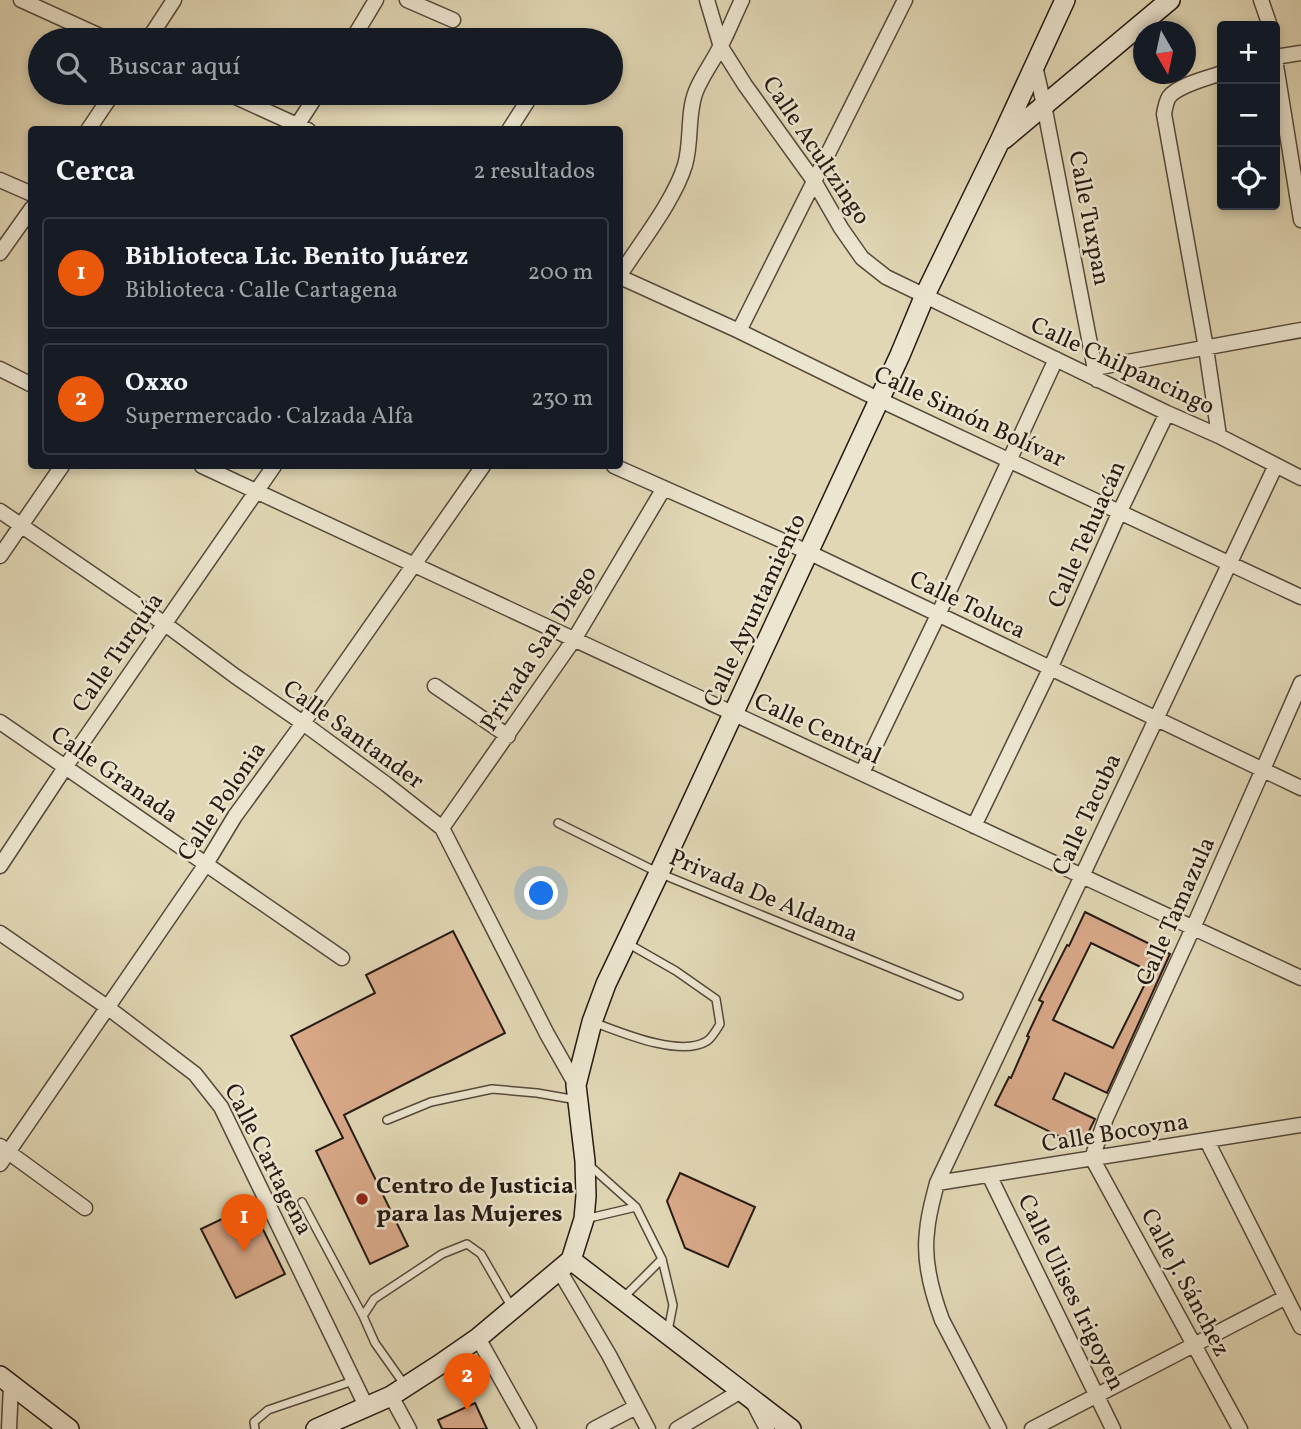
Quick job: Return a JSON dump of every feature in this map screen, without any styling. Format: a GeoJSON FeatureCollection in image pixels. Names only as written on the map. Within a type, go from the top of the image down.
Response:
{"type":"FeatureCollection","features":[{"type":"Feature","properties":{"kind":"main road","name":"Calle Ayuntamiento"},"geometry":{"type":"LineString","coordinates":[[565,1265],[584,1219],[586,1196],[577,1093],[592,1022],[606,984],[900,355],[925,295],[1065,0]]}},
{"type":"Feature","properties":{"kind":"main road"},"geometry":{"type":"LineString","coordinates":[[999,143],[1170,0]]}},
{"type":"Feature","properties":{"kind":"main road"},"geometry":{"type":"LineString","coordinates":[[316,1429],[367,1408],[398,1391],[478,1338],[565,1265],[622,1300],[791,1429]]}},
{"type":"Feature","properties":{"kind":"main road"},"geometry":{"type":"LineString","coordinates":[[5,1381],[69,1429]]}},
{"type":"Feature","properties":{"kind":"street"},"geometry":{"type":"LineString","coordinates":[[22,0],[83,28]]}},
{"type":"Feature","properties":{"kind":"street"},"geometry":{"type":"LineString","coordinates":[[156,28],[174,0]]}},
{"type":"Feature","properties":{"kind":"street"},"geometry":{"type":"LineString","coordinates":[[359,28],[376,0]]}},
{"type":"Feature","properties":{"kind":"street"},"geometry":{"type":"LineString","coordinates":[[407,0],[453,20]]}},
{"type":"Feature","properties":{"kind":"street","name":"Calle Acultzingo"},"geometry":{"type":"LineString","coordinates":[[707,0],[720,47],[814,181],[862,258],[886,277],[925,295]]}},
{"type":"Feature","properties":{"kind":"street"},"geometry":{"type":"LineString","coordinates":[[623,271],[679,181],[689,146],[692,105],[696,91],[742,0]]}},
{"type":"Feature","properties":{"kind":"street"},"geometry":{"type":"LineString","coordinates":[[739,331],[905,0]]}},
{"type":"Feature","properties":{"kind":"street"},"geometry":{"type":"LineString","coordinates":[[1261,0],[1268,21]]}},
{"type":"Feature","properties":{"kind":"street"},"geometry":{"type":"LineString","coordinates":[[1280,57],[1301,53]]}},
{"type":"Feature","properties":{"kind":"street","name":"Calle Tuxpan"},"geometry":{"type":"LineString","coordinates":[[1035,66],[1096,374]]}},
{"type":"Feature","properties":{"kind":"street"},"geometry":{"type":"LineString","coordinates":[[1217,75],[1173,93],[1165,106],[1219,436]]}},
{"type":"Feature","properties":{"kind":"street"},"geometry":{"type":"LineString","coordinates":[[1279,84],[1301,220]]}},
{"type":"Feature","properties":{"kind":"street"},"geometry":{"type":"LineString","coordinates":[[91,126],[105,105]]}},
{"type":"Feature","properties":{"kind":"street"},"geometry":{"type":"LineString","coordinates":[[252,105],[296,126]]}},
{"type":"Feature","properties":{"kind":"street"},"geometry":{"type":"LineString","coordinates":[[301,126],[312,105]]}},
{"type":"Feature","properties":{"kind":"street"},"geometry":{"type":"LineString","coordinates":[[512,126],[525,105]]}},
{"type":"Feature","properties":{"kind":"street"},"geometry":{"type":"LineString","coordinates":[[0,180],[28,192]]}},
{"type":"Feature","properties":{"kind":"street"},"geometry":{"type":"LineString","coordinates":[[0,253],[28,214]]}},
{"type":"Feature","properties":{"kind":"street","name":"Calle Simón Bolívar"},"geometry":{"type":"LineString","coordinates":[[623,277],[1301,597]]}},
{"type":"Feature","properties":{"kind":"street","name":"Calle Chilpancingo"},"geometry":{"type":"LineString","coordinates":[[925,295],[1056,359],[1096,374],[1167,413],[1301,478]]}},
{"type":"Feature","properties":{"kind":"street"},"geometry":{"type":"LineString","coordinates":[[1096,374],[1206,348],[1301,330]]}},
{"type":"Feature","properties":{"kind":"street"},"geometry":{"type":"LineString","coordinates":[[862,773],[1056,359]]}},
{"type":"Feature","properties":{"kind":"street"},"geometry":{"type":"LineString","coordinates":[[0,369],[28,383]]}},
{"type":"Feature","properties":{"kind":"street","name":"Calle Tehuacán"},"geometry":{"type":"LineString","coordinates":[[974,826],[1050,669],[1119,511],[1167,413]]}},
{"type":"Feature","properties":{"kind":"street","name":"Calle Tacuba"},"geometry":{"type":"LineString","coordinates":[[999,1429],[942,1320],[935,1301],[926,1234],[937,1182],[1276,465]]}},
{"type":"Feature","properties":{"kind":"street"},"geometry":{"type":"LineString","coordinates":[[0,556],[60,469]]}},
{"type":"Feature","properties":{"kind":"street","name":"Calle Central"},"geometry":{"type":"LineString","coordinates":[[209,469],[1301,978]]}},
{"type":"Feature","properties":{"kind":"street","name":"Calle Turquía"},"geometry":{"type":"LineString","coordinates":[[0,866],[272,469]]}},
{"type":"Feature","properties":{"kind":"street","name":"Calle Polonia"},"geometry":{"type":"LineString","coordinates":[[3,1154],[107,1007],[235,816],[481,469]]}},
{"type":"Feature","properties":{"kind":"street","name":"Calle Toluca"},"geometry":{"type":"LineString","coordinates":[[621,469],[808,552],[1301,788]]}},
{"type":"Feature","properties":{"kind":"street","name":"Privada San Diego"},"geometry":{"type":"LineString","coordinates":[[442,828],[575,638],[664,488]]}},
{"type":"Feature","properties":{"kind":"street","name":"Calle Santander"},"geometry":{"type":"LineString","coordinates":[[0,511],[165,624],[386,784],[442,828],[577,1093]]}},
{"type":"Feature","properties":{"kind":"street","name":"Calle Tamazula"},"geometry":{"type":"LineString","coordinates":[[1092,1158],[1106,1118],[1301,684]]}},
{"type":"Feature","properties":{"kind":"street"},"geometry":{"type":"LineString","coordinates":[[435,687],[508,736]]}},
{"type":"Feature","properties":{"kind":"street","name":"Calle Granada"},"geometry":{"type":"LineString","coordinates":[[0,722],[342,958]]}},
{"type":"Feature","properties":{"kind":"street","name":"Calle Cartagena"},"geometry":{"type":"LineString","coordinates":[[0,933],[107,1007],[195,1074],[221,1107],[367,1408]]}},
{"type":"Feature","properties":{"kind":"street","name":"Calle Bocoyna"},"geometry":{"type":"LineString","coordinates":[[937,1182],[1301,1125]]}},
{"type":"Feature","properties":{"kind":"street"},"geometry":{"type":"LineString","coordinates":[[1207,1141],[1301,1326]]}},
{"type":"Feature","properties":{"kind":"street"},"geometry":{"type":"LineString","coordinates":[[3,1154],[85,1208]]}},
{"type":"Feature","properties":{"kind":"street","name":"Calle J. Sánchez"},"geometry":{"type":"LineString","coordinates":[[1092,1158],[1240,1429]]}},
{"type":"Feature","properties":{"kind":"street","name":"Calle Ulises Irigoyen"},"geometry":{"type":"LineString","coordinates":[[989,1175],[1114,1429]]}},
{"type":"Feature","properties":{"kind":"street"},"geometry":{"type":"LineString","coordinates":[[565,1265],[648,1429]]}},
{"type":"Feature","properties":{"kind":"street"},"geometry":{"type":"LineString","coordinates":[[1032,1429],[1286,1297]]}},
{"type":"Feature","properties":{"kind":"street"},"geometry":{"type":"LineString","coordinates":[[478,1338],[529,1429]]}},
{"type":"Feature","properties":{"kind":"street"},"geometry":{"type":"LineString","coordinates":[[5,1381],[9,1429]]}},
{"type":"Feature","properties":{"kind":"street"},"geometry":{"type":"LineString","coordinates":[[398,1391],[409,1429]]}},
{"type":"Feature","properties":{"kind":"street"},"geometry":{"type":"LineString","coordinates":[[677,1429],[747,1396],[767,1429]]}},
{"type":"Feature","properties":{"kind":"street"},"geometry":{"type":"LineString","coordinates":[[594,1429],[636,1408]]}},
{"type":"Feature","properties":{"kind":"lane","name":"Privada De Aldama"},"geometry":{"type":"LineString","coordinates":[[558,823],[659,873],[959,996]]}},
{"type":"Feature","properties":{"kind":"lane"},"geometry":{"type":"LineString","coordinates":[[592,1022],[647,1042],[685,1048],[707,1041],[720,1024],[716,999],[676,971],[626,942]]}},
{"type":"Feature","properties":{"kind":"lane"},"geometry":{"type":"LineString","coordinates":[[387,1120],[431,1102],[492,1090],[577,1093]]}},
{"type":"Feature","properties":{"kind":"lane"},"geometry":{"type":"LineString","coordinates":[[585,1161],[636,1207],[662,1259],[673,1305],[668,1335]]}},
{"type":"Feature","properties":{"kind":"lane"},"geometry":{"type":"LineString","coordinates":[[302,1202],[363,1316],[398,1391]]}},
{"type":"Feature","properties":{"kind":"lane"},"geometry":{"type":"LineString","coordinates":[[584,1219],[636,1207]]}},
{"type":"Feature","properties":{"kind":"lane"},"geometry":{"type":"LineString","coordinates":[[363,1316],[374,1299],[442,1254],[467,1244],[481,1254],[513,1310]]}},
{"type":"Feature","properties":{"kind":"lane"},"geometry":{"type":"LineString","coordinates":[[622,1300],[662,1259]]}},
{"type":"Feature","properties":{"kind":"lane"},"geometry":{"type":"LineString","coordinates":[[255,1429],[254,1422],[268,1410],[354,1381]]}},
{"type":"Feature","properties":{"kind":"building"},"geometry":{"type":"Polygon","coordinates":[[[1085,912],[1170,954],[1107,1093],[1065,1073],[1053,1099],[1095,1119],[1081,1147],[995,1105],[1009,1077],[1011,1078],[1029,1037],[1027,1036],[1043,1002],[1039,1000],[1067,945],[1069,946],[1085,912]],[[1091,943],[1053,1020],[1113,1048],[1151,972],[1091,943]]]}},
{"type":"Feature","properties":{"kind":"building"},"geometry":{"type":"Polygon","coordinates":[[[453,931],[505,1033],[344,1115],[408,1246],[370,1264],[316,1151],[343,1138],[291,1036],[375,993],[366,975],[453,931]]]}},
{"type":"Feature","properties":{"kind":"building"},"geometry":{"type":"Polygon","coordinates":[[[680,1173],[755,1207],[728,1267],[685,1248],[667,1201],[680,1173]]]}},
{"type":"Feature","properties":{"kind":"building"},"geometry":{"type":"Polygon","coordinates":[[[251,1205],[285,1274],[236,1298],[201,1229],[251,1205]]]}},
{"type":"Feature","properties":{"kind":"building"},"geometry":{"type":"Polygon","coordinates":[[[475,1403],[487,1429],[442,1429],[438,1420],[475,1403]]]}},
{"type":"Feature","properties":{"kind":"place","name":"Centro de Justicia para las Mujeres"},"geometry":{"type":"Point","coordinates":[362,1199]}},
{"type":"Feature","properties":{"kind":"place","name":"Biblioteca Lic. Benito Juárez"},"geometry":{"type":"Point","coordinates":[244,1252]}},
{"type":"Feature","properties":{"kind":"place","name":"Oxxo"},"geometry":{"type":"Point","coordinates":[467,1411]}}]}
